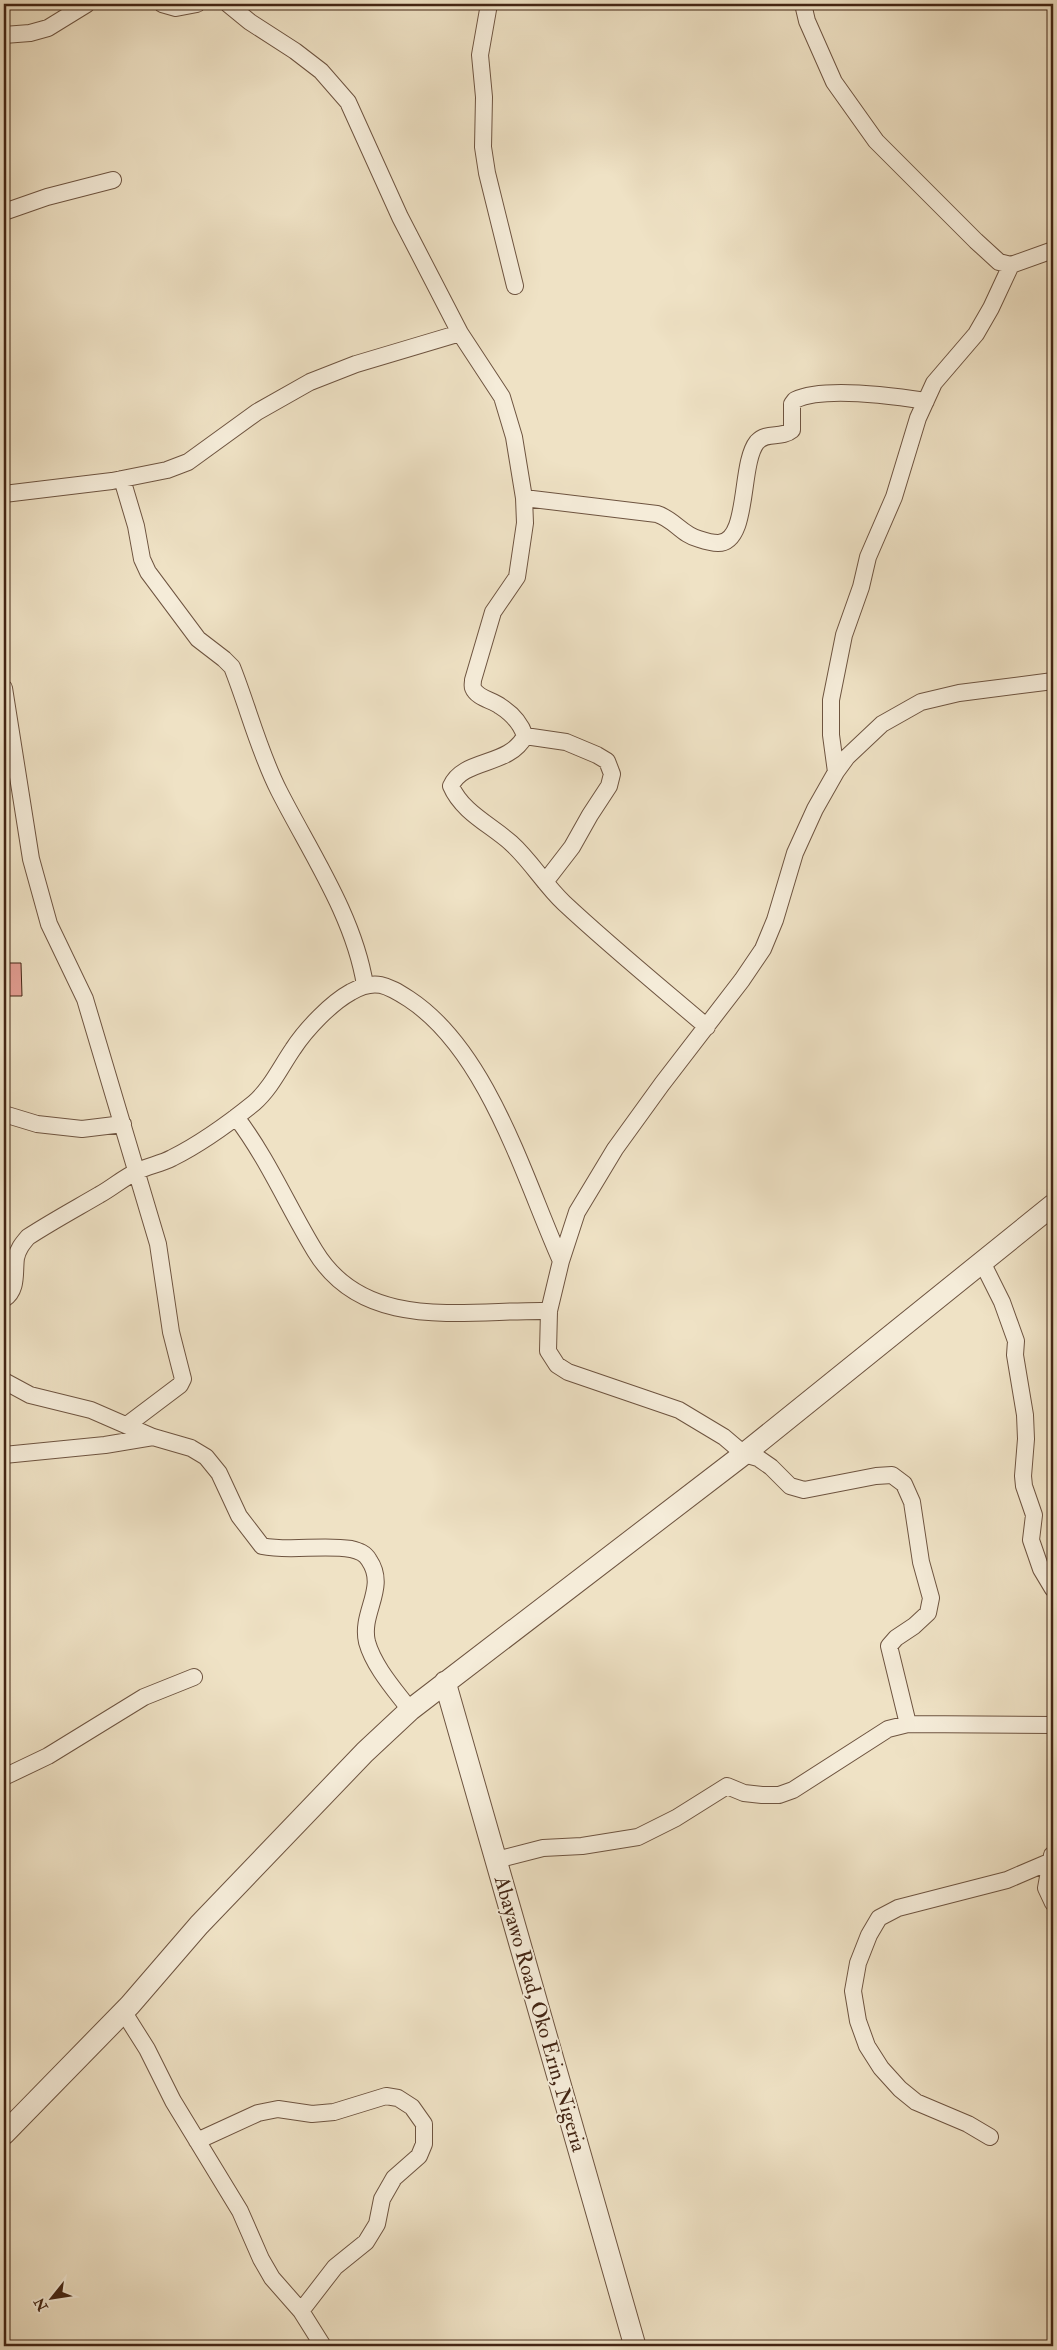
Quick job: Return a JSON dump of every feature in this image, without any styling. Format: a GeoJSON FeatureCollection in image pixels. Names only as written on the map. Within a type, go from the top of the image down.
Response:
{"type":"FeatureCollection","features":[{"type":"Feature","properties":{"kind":"street"},"geometry":{"type":"LineString","coordinates":[[4,35],[30,33],[48,28],[87,4]]}},
{"type":"Feature","properties":{"kind":"street"},"geometry":{"type":"LineString","coordinates":[[162,4],[176,8],[197,4]]}},
{"type":"Feature","properties":{"kind":"street"},"geometry":{"type":"LineString","coordinates":[[228,4],[250,22],[295,51],[320,71],[348,102],[400,217],[460,333],[502,397],[514,437],[524,498],[525,523],[517,577],[492,612],[473,680],[473,689],[478,694],[500,706],[522,726],[525,736]]}},
{"type":"Feature","properties":{"kind":"street"},"geometry":{"type":"LineString","coordinates":[[489,4],[480,55],[484,97],[483,147],[487,173],[516,286]]}},
{"type":"Feature","properties":{"kind":"street"},"geometry":{"type":"LineString","coordinates":[[804,4],[808,21],[834,82],[876,141],[976,241],[999,262],[1011,265],[1053,250]]}},
{"type":"Feature","properties":{"kind":"street"},"geometry":{"type":"LineString","coordinates":[[4,212],[47,197],[113,180]]}},
{"type":"Feature","properties":{"kind":"street"},"geometry":{"type":"LineString","coordinates":[[836,772],[831,735],[831,700],[844,635],[868,557],[894,496],[918,418],[934,384],[976,334],[991,308],[1011,265]]}},
{"type":"Feature","properties":{"kind":"street"},"geometry":{"type":"LineString","coordinates":[[4,494],[122,479],[167,470],[188,462],[257,412],[310,382],[356,364],[460,333]]}},
{"type":"Feature","properties":{"kind":"street"},"geometry":{"type":"LineString","coordinates":[[524,498],[657,514],[672,521],[687,535],[719,543],[727,540],[734,534],[742,513],[746,470],[751,452],[761,439],[767,436],[786,435],[792,430],[792,404],[795,400],[816,394],[876,393],[926,401]]}},
{"type":"Feature","properties":{"kind":"street"},"geometry":{"type":"LineString","coordinates":[[122,479],[136,526],[142,559],[148,572],[198,639],[232,667],[279,791],[334,897],[350,933],[362,963],[365,985]]}},
{"type":"Feature","properties":{"kind":"street"},"geometry":{"type":"LineString","coordinates":[[908,1724],[904,1701],[889,1646],[896,1638],[914,1626],[928,1613],[931,1598],[921,1562],[912,1502],[904,1484],[892,1475],[876,1476],[804,1490],[790,1486],[771,1467],[758,1458],[744,1454],[724,1437],[679,1410],[568,1372],[557,1365],[548,1351],[549,1311],[561,1261],[577,1212],[591,1186],[662,1084],[707,1027],[763,949],[775,920],[795,854],[815,809],[846,757],[882,724],[921,702],[959,693],[1053,681]]}},
{"type":"Feature","properties":{"kind":"street"},"geometry":{"type":"LineString","coordinates":[[4,688],[31,859],[48,924],[85,999],[158,1244],[171,1332],[182,1379],[173,1391],[127,1425]]}},
{"type":"Feature","properties":{"kind":"street"},"geometry":{"type":"LineString","coordinates":[[525,736],[566,742],[597,755],[607,761],[612,774],[608,786],[572,847],[545,882]]}},
{"type":"Feature","properties":{"kind":"street"},"geometry":{"type":"LineString","coordinates":[[525,736],[516,749],[505,756],[465,770],[454,779],[451,786],[467,808],[510,842],[584,922],[707,1027]]}},
{"type":"Feature","properties":{"kind":"street"},"geometry":{"type":"LineString","coordinates":[[4,1299],[8,1296],[15,1281],[16,1258],[20,1246],[28,1237],[135,1172],[171,1159],[211,1136],[261,1096],[281,1070],[293,1048],[326,1010],[350,992],[365,985],[378,983],[394,990],[418,1005],[454,1042],[480,1081],[509,1135],[561,1261]]}},
{"type":"Feature","properties":{"kind":"street"},"geometry":{"type":"LineString","coordinates":[[4,1114],[37,1124],[82,1129],[123,1124]]}},
{"type":"Feature","properties":{"kind":"street"},"geometry":{"type":"LineString","coordinates":[[236,1117],[264,1157],[316,1252],[334,1277],[362,1297],[397,1308],[431,1312],[470,1314],[512,1310],[549,1311]]}},
{"type":"Feature","properties":{"kind":"street"},"geometry":{"type":"LineString","coordinates":[[4,2134],[123,2011],[198,1925],[365,1752],[410,1710],[744,1454],[1053,1205]]}},
{"type":"Feature","properties":{"kind":"street"},"geometry":{"type":"LineString","coordinates":[[982,1262],[1002,1302],[1016,1341],[1015,1355],[1025,1416],[1026,1439],[1023,1481],[1034,1515],[1031,1540],[1041,1569],[1053,1589]]}},
{"type":"Feature","properties":{"kind":"street"},"geometry":{"type":"LineString","coordinates":[[4,1381],[30,1395],[91,1410],[153,1437],[191,1448],[206,1457],[219,1473],[238,1516],[262,1546],[276,1549],[350,1549],[365,1554],[375,1569],[377,1583],[367,1617],[367,1641],[383,1673],[410,1710]]}},
{"type":"Feature","properties":{"kind":"street"},"geometry":{"type":"LineString","coordinates":[[4,1456],[105,1445],[153,1437]]}},
{"type":"Feature","properties":{"kind":"street"},"geometry":{"type":"LineString","coordinates":[[4,1777],[70,1743],[144,1697],[194,1677]]}},
{"type":"Feature","properties":{"kind":"street","name":"Abayawo Road, Oko Erin, Nigeria"},"geometry":{"type":"LineString","coordinates":[[445,1682],[635,2346]]}},
{"type":"Feature","properties":{"kind":"street"},"geometry":{"type":"LineString","coordinates":[[496,1860],[543,1848],[605,1843],[638,1837],[676,1818],[727,1786],[744,1793],[779,1795],[799,1786],[888,1729],[908,1724],[1053,1725]]}},
{"type":"Feature","properties":{"kind":"street"},"geometry":{"type":"LineString","coordinates":[[1051,1857],[1046,1888],[1053,1903]]}},
{"type":"Feature","properties":{"kind":"street"},"geometry":{"type":"LineString","coordinates":[[990,2137],[968,2124],[916,2102],[900,2090],[881,2068],[867,2046],[858,2020],[853,1991],[858,1963],[869,1934],[879,1918],[892,1912],[1007,1880],[1051,1857]]}},
{"type":"Feature","properties":{"kind":"street"},"geometry":{"type":"LineString","coordinates":[[123,2011],[147,2049],[173,2101],[240,2211],[261,2259],[272,2278],[301,2311],[323,2346]]}},
{"type":"Feature","properties":{"kind":"street"},"geometry":{"type":"LineString","coordinates":[[197,2141],[258,2113],[278,2109],[312,2114],[334,2112],[386,2096],[398,2098],[412,2106],[424,2124],[424,2144],[420,2156],[394,2178],[382,2199],[377,2224],[366,2242],[335,2267],[301,2311]]}},
{"type":"Feature","properties":{"kind":"building"},"geometry":{"type":"Polygon","coordinates":[[[4,963],[21,963],[22,996],[4,996],[4,963]]]}}]}
